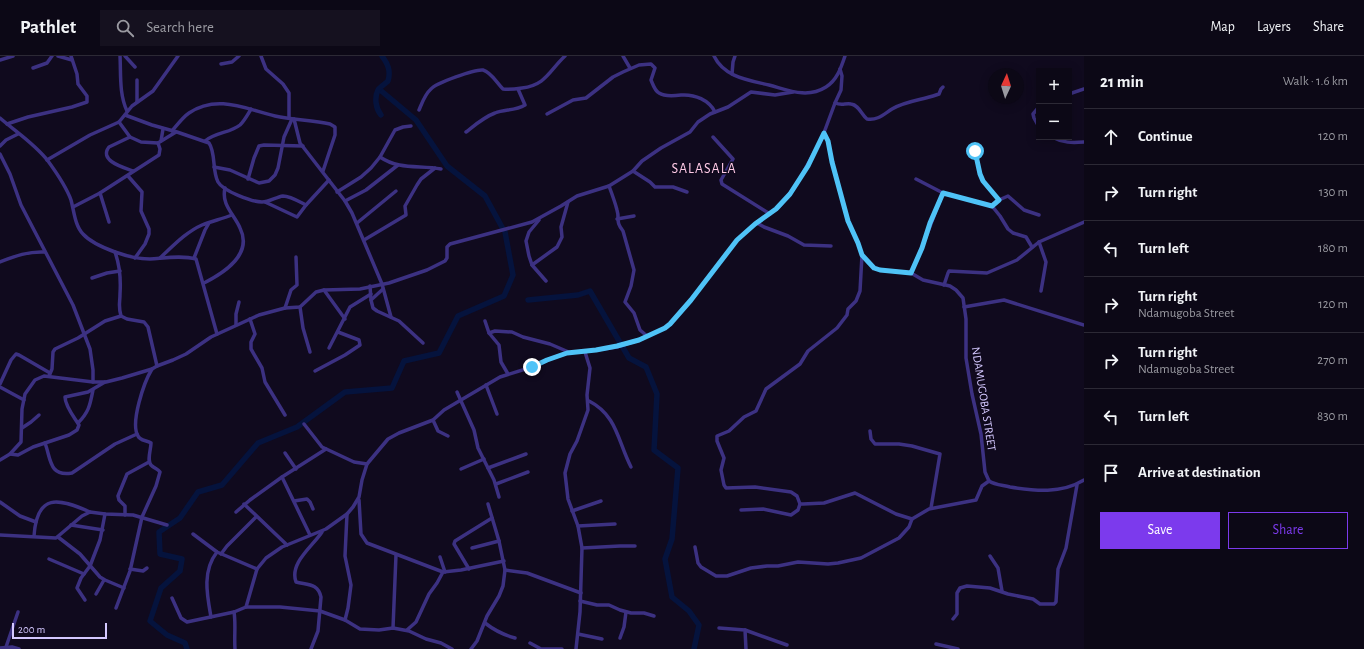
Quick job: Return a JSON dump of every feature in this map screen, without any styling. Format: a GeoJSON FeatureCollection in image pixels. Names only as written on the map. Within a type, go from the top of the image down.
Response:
{"type":"FeatureCollection","features":[{"type":"Feature","properties":{"kind":"street"},"geometry":{"type":"LineString","coordinates":[[0,60],[11,56]]}},
{"type":"Feature","properties":{"kind":"street"},"geometry":{"type":"LineString","coordinates":[[33,68],[47,63],[51,60],[52,56]]}},
{"type":"Feature","properties":{"kind":"street"},"geometry":{"type":"LineString","coordinates":[[7,124],[28,116],[72,107],[87,102],[88,96],[78,84],[72,58],[58,56]]}},
{"type":"Feature","properties":{"kind":"street"},"geometry":{"type":"LineString","coordinates":[[120,56],[122,93],[126,113]]}},
{"type":"Feature","properties":{"kind":"street"},"geometry":{"type":"LineString","coordinates":[[125,56],[135,67]]}},
{"type":"Feature","properties":{"kind":"street"},"geometry":{"type":"LineString","coordinates":[[47,160],[90,135],[119,122],[137,102],[153,91],[178,56]]}},
{"type":"Feature","properties":{"kind":"street"},"geometry":{"type":"LineString","coordinates":[[221,64],[232,62],[239,56]]}},
{"type":"Feature","properties":{"kind":"street"},"geometry":{"type":"LineString","coordinates":[[261,56],[266,69],[283,84],[289,93],[292,119],[297,135],[303,146],[345,201],[357,223],[383,286],[391,317]]}},
{"type":"Feature","properties":{"kind":"street"},"geometry":{"type":"LineString","coordinates":[[419,110],[431,88],[439,82],[477,70],[482,70],[488,73],[503,89],[531,87],[538,84],[565,56]]}},
{"type":"Feature","properties":{"kind":"street"},"geometry":{"type":"LineString","coordinates":[[622,56],[630,68]]}},
{"type":"Feature","properties":{"kind":"street"},"geometry":{"type":"LineString","coordinates":[[714,56],[720,66],[732,74],[744,79],[804,94],[815,92],[826,87],[834,80],[845,56]]}},
{"type":"Feature","properties":{"kind":"street"},"geometry":{"type":"LineString","coordinates":[[732,74],[735,56]]}},
{"type":"Feature","properties":{"kind":"street"},"geometry":{"type":"LineString","coordinates":[[547,114],[573,100],[586,98],[613,77],[630,68],[651,64],[655,68],[651,80],[655,90],[658,93],[664,95],[697,97],[710,104],[715,112]]}},
{"type":"Feature","properties":{"kind":"street"},"geometry":{"type":"LineString","coordinates":[[504,561],[469,569],[444,572],[367,543],[361,534],[359,497],[367,464],[388,439],[399,433],[433,420],[444,410],[500,377],[532,367],[562,355],[617,346],[639,340],[665,328],[676,319],[737,240],[779,206],[793,190],[808,166],[824,133],[842,85],[840,69]]}},
{"type":"Feature","properties":{"kind":"street"},"geometry":{"type":"LineString","coordinates":[[137,80],[137,102]]}},
{"type":"Feature","properties":{"kind":"street"},"geometry":{"type":"LineString","coordinates":[[835,103],[841,105],[851,104],[858,108],[867,119],[874,119],[884,115],[894,108],[939,94],[943,87]]}},
{"type":"Feature","properties":{"kind":"street"},"geometry":{"type":"LineString","coordinates":[[466,132],[493,113],[515,109],[525,105],[518,89]]}},
{"type":"Feature","properties":{"kind":"street"},"geometry":{"type":"LineString","coordinates":[[1072,93],[1084,89]]}},
{"type":"Feature","properties":{"kind":"street"},"geometry":{"type":"LineString","coordinates":[[0,460],[10,454],[21,442],[24,400],[27,390],[35,380],[40,377],[49,375],[93,382],[106,382],[122,378],[152,369],[173,360],[186,354],[199,344],[217,334],[259,315],[285,308],[300,307],[316,292],[324,290],[348,290],[370,286],[383,286],[427,270],[441,263],[447,258],[447,247],[450,244],[532,222],[577,196],[609,186],[633,171],[642,161],[661,148],[690,132],[698,122],[710,114],[728,107],[752,92],[766,95],[793,92]]}},
{"type":"Feature","properties":{"kind":"street"},"geometry":{"type":"LineString","coordinates":[[172,131],[188,114],[197,108],[214,103],[227,103],[292,119],[330,124],[335,127],[335,135],[323,171]]}},
{"type":"Feature","properties":{"kind":"street"},"geometry":{"type":"LineString","coordinates":[[205,141],[214,135],[230,131],[240,124],[251,109]]}},
{"type":"Feature","properties":{"kind":"street"},"geometry":{"type":"LineString","coordinates":[[1036,110],[1033,114],[1036,122]]}},
{"type":"Feature","properties":{"kind":"street"},"geometry":{"type":"LineString","coordinates":[[126,113],[164,129],[205,141],[211,146],[218,183],[245,198],[264,202],[297,217],[329,180]]}},
{"type":"Feature","properties":{"kind":"street"},"geometry":{"type":"LineString","coordinates":[[0,118],[37,149],[47,160],[62,183],[70,199],[82,234],[97,244],[115,252],[135,258],[194,258],[197,260],[217,334]]}},
{"type":"Feature","properties":{"kind":"street"},"geometry":{"type":"LineString","coordinates":[[214,167],[230,170],[259,183],[269,182],[278,168],[287,128],[292,119]]}},
{"type":"Feature","properties":{"kind":"street"},"geometry":{"type":"LineString","coordinates":[[119,122],[130,137],[141,142],[160,142],[177,132]]}},
{"type":"Feature","properties":{"kind":"street"},"geometry":{"type":"LineString","coordinates":[[338,192],[366,173],[380,157],[395,130],[411,126]]}},
{"type":"Feature","properties":{"kind":"street"},"geometry":{"type":"LineString","coordinates":[[72,207],[100,194],[159,155],[160,142],[164,129]]}},
{"type":"Feature","properties":{"kind":"street","name":"NDAMUGOBA STREET"},"geometry":{"type":"LineString","coordinates":[[824,133],[828,141],[832,162],[848,221],[862,255],[874,268],[911,273],[923,280],[944,285],[956,290],[960,294],[966,319],[966,358],[981,434],[985,472],[989,481]]}},
{"type":"Feature","properties":{"kind":"street"},"geometry":{"type":"LineString","coordinates":[[0,146],[6,140],[18,134]]}},
{"type":"Feature","properties":{"kind":"street"},"geometry":{"type":"LineString","coordinates":[[130,137],[109,147],[106,155],[115,165],[134,172]]}},
{"type":"Feature","properties":{"kind":"street"},"geometry":{"type":"LineString","coordinates":[[713,137],[733,159],[721,180],[722,184],[770,214]]}},
{"type":"Feature","properties":{"kind":"street"},"geometry":{"type":"LineString","coordinates":[[1058,140],[1070,143],[1084,142]]}},
{"type":"Feature","properties":{"kind":"street"},"geometry":{"type":"LineString","coordinates":[[248,178],[259,146],[303,146]]}},
{"type":"Feature","properties":{"kind":"street"},"geometry":{"type":"LineString","coordinates":[[975,151],[983,181],[999,200]]}},
{"type":"Feature","properties":{"kind":"street"},"geometry":{"type":"LineString","coordinates":[[0,154],[10,174],[21,204],[73,305],[92,357],[93,382]]}},
{"type":"Feature","properties":{"kind":"street"},"geometry":{"type":"LineString","coordinates":[[380,157],[387,162],[398,165],[435,168],[441,170]]}},
{"type":"Feature","properties":{"kind":"street"},"geometry":{"type":"LineString","coordinates":[[345,201],[366,190],[398,165]]}},
{"type":"Feature","properties":{"kind":"street"},"geometry":{"type":"LineString","coordinates":[[364,240],[406,215],[405,206],[417,185],[421,179],[435,168]]}},
{"type":"Feature","properties":{"kind":"street"},"geometry":{"type":"LineString","coordinates":[[633,171],[655,187],[673,187],[687,192]]}},
{"type":"Feature","properties":{"kind":"street"},"geometry":{"type":"LineString","coordinates":[[128,176],[143,194],[141,211],[149,230],[145,244],[135,258]]}},
{"type":"Feature","properties":{"kind":"street"},"geometry":{"type":"LineString","coordinates":[[916,180],[943,193],[992,206],[1008,229],[1013,233],[1026,237],[1032,247]]}},
{"type":"Feature","properties":{"kind":"street"},"geometry":{"type":"LineString","coordinates":[[609,186],[618,213],[617,219],[619,226],[623,232],[634,270],[631,286],[625,302],[634,313],[640,330],[647,336]]}},
{"type":"Feature","properties":{"kind":"street"},"geometry":{"type":"LineString","coordinates":[[204,283],[225,272],[243,248],[243,235],[224,200],[225,188]]}},
{"type":"Feature","properties":{"kind":"street"},"geometry":{"type":"LineString","coordinates":[[357,223],[396,190]]}},
{"type":"Feature","properties":{"kind":"street"},"geometry":{"type":"LineString","coordinates":[[911,273],[943,193]]}},
{"type":"Feature","properties":{"kind":"street"},"geometry":{"type":"LineString","coordinates":[[100,194],[109,222]]}},
{"type":"Feature","properties":{"kind":"street"},"geometry":{"type":"LineString","coordinates":[[264,202],[283,196],[306,205]]}},
{"type":"Feature","properties":{"kind":"street"},"geometry":{"type":"LineString","coordinates":[[992,206],[999,200],[1008,196],[1024,210],[1039,216]]}},
{"type":"Feature","properties":{"kind":"street"},"geometry":{"type":"LineString","coordinates":[[532,265],[557,247],[562,237],[561,227],[568,202]]}},
{"type":"Feature","properties":{"kind":"street"},"geometry":{"type":"LineString","coordinates":[[160,258],[192,230],[232,215]]}},
{"type":"Feature","properties":{"kind":"street"},"geometry":{"type":"LineString","coordinates":[[617,219],[634,216]]}},
{"type":"Feature","properties":{"kind":"street"},"geometry":{"type":"LineString","coordinates":[[539,219],[529,232],[526,241],[532,265],[546,281]]}},
{"type":"Feature","properties":{"kind":"street"},"geometry":{"type":"LineString","coordinates":[[944,285],[950,271],[987,274],[1017,260],[1038,242],[1084,222]]}},
{"type":"Feature","properties":{"kind":"street"},"geometry":{"type":"LineString","coordinates":[[194,258],[209,223]]}},
{"type":"Feature","properties":{"kind":"street"},"geometry":{"type":"LineString","coordinates":[[757,223],[788,236],[804,245],[831,246]]}},
{"type":"Feature","properties":{"kind":"street"},"geometry":{"type":"LineString","coordinates":[[1038,242],[1046,262],[1041,291]]}},
{"type":"Feature","properties":{"kind":"street"},"geometry":{"type":"LineString","coordinates":[[0,262],[24,253],[45,252]]}},
{"type":"Feature","properties":{"kind":"street"},"geometry":{"type":"LineString","coordinates":[[115,252],[120,271],[120,295],[118,306],[120,316]]}},
{"type":"Feature","properties":{"kind":"street"},"geometry":{"type":"LineString","coordinates":[[740,510],[763,509],[791,515],[798,510],[800,504],[797,496],[791,492],[754,487],[725,487],[721,470],[724,458],[716,438],[717,436],[728,431],[744,417],[756,411],[766,390],[800,364],[810,348],[837,328],[847,315],[850,306],[856,301],[858,296],[861,284],[862,255]]}},
{"type":"Feature","properties":{"kind":"street"},"geometry":{"type":"LineString","coordinates":[[285,308],[291,290],[297,283],[295,268],[296,258]]}},
{"type":"Feature","properties":{"kind":"street"},"geometry":{"type":"LineString","coordinates":[[92,278],[107,273],[120,271]]}},
{"type":"Feature","properties":{"kind":"street"},"geometry":{"type":"LineString","coordinates":[[370,286],[373,308],[406,327],[423,343]]}},
{"type":"Feature","properties":{"kind":"street"},"geometry":{"type":"LineString","coordinates":[[371,300],[383,286]]}},
{"type":"Feature","properties":{"kind":"street"},"geometry":{"type":"LineString","coordinates":[[324,290],[344,319]]}},
{"type":"Feature","properties":{"kind":"street"},"geometry":{"type":"LineString","coordinates":[[329,348],[350,307],[371,294]]}},
{"type":"Feature","properties":{"kind":"street"},"geometry":{"type":"LineString","coordinates":[[964,306],[1004,300],[1084,325]]}},
{"type":"Feature","properties":{"kind":"street"},"geometry":{"type":"LineString","coordinates":[[236,325],[236,314],[240,302]]}},
{"type":"Feature","properties":{"kind":"street"},"geometry":{"type":"LineString","coordinates":[[300,307],[303,328],[310,352]]}},
{"type":"Feature","properties":{"kind":"street"},"geometry":{"type":"LineString","coordinates":[[49,375],[52,369],[54,349],[68,344],[105,321],[120,316],[146,323],[157,366]]}},
{"type":"Feature","properties":{"kind":"street"},"geometry":{"type":"LineString","coordinates":[[250,319],[255,334],[251,342],[251,349],[262,368],[265,382],[285,415]]}},
{"type":"Feature","properties":{"kind":"street"},"geometry":{"type":"LineString","coordinates":[[485,321],[489,332],[498,345],[501,362],[508,374]]}},
{"type":"Feature","properties":{"kind":"street"},"geometry":{"type":"LineString","coordinates":[[315,370],[345,355],[360,345],[359,340],[338,332]]}},
{"type":"Feature","properties":{"kind":"street"},"geometry":{"type":"LineString","coordinates":[[489,332],[512,332],[572,353]]}},
{"type":"Feature","properties":{"kind":"street"},"geometry":{"type":"LineString","coordinates":[[576,649],[582,548],[578,526],[568,499],[565,473],[566,466],[588,410],[589,401],[587,395],[590,368],[585,352]]}},
{"type":"Feature","properties":{"kind":"street"},"geometry":{"type":"LineString","coordinates":[[24,400],[0,385],[11,360],[16,354],[49,375]]}},
{"type":"Feature","properties":{"kind":"street"},"geometry":{"type":"LineString","coordinates":[[116,608],[130,569],[142,517],[156,486],[160,472],[151,466],[149,462],[151,443],[140,439],[136,434],[135,426],[137,411],[147,377],[152,369]]}},
{"type":"Feature","properties":{"kind":"street"},"geometry":{"type":"LineString","coordinates":[[10,454],[18,455],[72,433],[79,427],[66,402],[65,397],[93,390],[106,382]]}},
{"type":"Feature","properties":{"kind":"street"},"geometry":{"type":"LineString","coordinates":[[486,385],[497,414]]}},
{"type":"Feature","properties":{"kind":"street"},"geometry":{"type":"LineString","coordinates":[[78,423],[84,417],[90,406],[93,390]]}},
{"type":"Feature","properties":{"kind":"street"},"geometry":{"type":"LineString","coordinates":[[457,392],[474,430],[478,448],[496,484],[499,497]]}},
{"type":"Feature","properties":{"kind":"street"},"geometry":{"type":"LineString","coordinates":[[589,401],[607,415],[614,425],[626,457],[632,466]]}},
{"type":"Feature","properties":{"kind":"street"},"geometry":{"type":"LineString","coordinates":[[22,428],[39,415]]}},
{"type":"Feature","properties":{"kind":"street"},"geometry":{"type":"LineString","coordinates":[[433,420],[438,431],[448,436]]}},
{"type":"Feature","properties":{"kind":"street"},"geometry":{"type":"LineString","coordinates":[[304,424],[317,442],[326,449],[354,462],[367,464]]}},
{"type":"Feature","properties":{"kind":"street"},"geometry":{"type":"LineString","coordinates":[[870,431],[871,439],[875,444],[899,444],[912,446],[940,454],[931,508]]}},
{"type":"Feature","properties":{"kind":"street"},"geometry":{"type":"LineString","coordinates":[[45,443],[54,469],[60,473],[68,474],[72,473],[115,444],[136,434]]}},
{"type":"Feature","properties":{"kind":"street"},"geometry":{"type":"LineString","coordinates":[[236,512],[244,504],[282,477],[326,449]]}},
{"type":"Feature","properties":{"kind":"street"},"geometry":{"type":"LineString","coordinates":[[285,453],[296,469]]}},
{"type":"Feature","properties":{"kind":"street"},"geometry":{"type":"LineString","coordinates":[[488,468],[526,454]]}},
{"type":"Feature","properties":{"kind":"street"},"geometry":{"type":"LineString","coordinates":[[461,469],[484,459]]}},
{"type":"Feature","properties":{"kind":"street"},"geometry":{"type":"LineString","coordinates":[[125,514],[125,506],[119,500],[118,496],[125,476],[129,472],[149,462]]}},
{"type":"Feature","properties":{"kind":"street"},"geometry":{"type":"LineString","coordinates":[[496,484],[528,472]]}},
{"type":"Feature","properties":{"kind":"street"},"geometry":{"type":"LineString","coordinates":[[282,477],[310,535]]}},
{"type":"Feature","properties":{"kind":"street"},"geometry":{"type":"LineString","coordinates":[[696,547],[698,562],[701,567],[716,576],[727,576],[751,568],[778,566],[798,562],[838,564],[861,558],[899,538],[909,527],[912,519],[931,508],[973,502],[977,499],[982,486],[989,481],[999,485],[1044,491],[1077,485],[1084,480]]}},
{"type":"Feature","properties":{"kind":"street"},"geometry":{"type":"LineString","coordinates":[[953,619],[957,614],[957,593],[960,588],[967,586],[990,588],[1033,599],[1040,604],[1052,605],[1056,602],[1058,568],[1066,548],[1077,485]]}},
{"type":"Feature","properties":{"kind":"street"},"geometry":{"type":"LineString","coordinates":[[800,504],[824,504],[855,493],[896,514],[912,519]]}},
{"type":"Feature","properties":{"kind":"street"},"geometry":{"type":"LineString","coordinates":[[246,607],[257,569],[270,555],[287,545],[322,531],[347,514],[359,497]]}},
{"type":"Feature","properties":{"kind":"street"},"geometry":{"type":"LineString","coordinates":[[294,501],[307,499],[313,509]]}},
{"type":"Feature","properties":{"kind":"street"},"geometry":{"type":"LineString","coordinates":[[572,511],[601,501]]}},
{"type":"Feature","properties":{"kind":"street"},"geometry":{"type":"LineString","coordinates":[[0,502],[20,516],[36,522]]}},
{"type":"Feature","properties":{"kind":"street"},"geometry":{"type":"LineString","coordinates":[[34,536],[36,522],[41,509],[54,502],[67,503],[90,512],[125,514],[142,517],[167,525]]}},
{"type":"Feature","properties":{"kind":"street"},"geometry":{"type":"LineString","coordinates":[[244,504],[287,545]]}},
{"type":"Feature","properties":{"kind":"street"},"geometry":{"type":"LineString","coordinates":[[474,648],[487,616],[494,607],[503,586],[505,570],[499,541],[488,504]]}},
{"type":"Feature","properties":{"kind":"street"},"geometry":{"type":"LineString","coordinates":[[0,535],[50,538],[58,537],[86,513],[90,512]]}},
{"type":"Feature","properties":{"kind":"street"},"geometry":{"type":"LineString","coordinates":[[85,600],[77,588],[90,566],[103,530],[105,514]]}},
{"type":"Feature","properties":{"kind":"street"},"geometry":{"type":"LineString","coordinates":[[345,620],[348,608],[350,585],[345,556],[347,514]]}},
{"type":"Feature","properties":{"kind":"street"},"geometry":{"type":"LineString","coordinates":[[211,617],[207,594],[207,575],[211,558],[227,546],[256,517]]}},
{"type":"Feature","properties":{"kind":"street"},"geometry":{"type":"LineString","coordinates":[[469,569],[454,544],[455,541],[492,518]]}},
{"type":"Feature","properties":{"kind":"street"},"geometry":{"type":"LineString","coordinates":[[578,526],[615,524]]}},
{"type":"Feature","properties":{"kind":"street"},"geometry":{"type":"LineString","coordinates":[[71,525],[103,530]]}},
{"type":"Feature","properties":{"kind":"street"},"geometry":{"type":"LineString","coordinates":[[311,649],[318,631],[322,601],[320,592],[312,585],[296,582],[295,576],[299,560],[322,531]]}},
{"type":"Feature","properties":{"kind":"street"},"geometry":{"type":"LineString","coordinates":[[193,534],[219,553],[257,569]]}},
{"type":"Feature","properties":{"kind":"street"},"geometry":{"type":"LineString","coordinates":[[0,538],[7,535]]}},
{"type":"Feature","properties":{"kind":"street"},"geometry":{"type":"LineString","coordinates":[[58,537],[80,554],[104,580],[124,588]]}},
{"type":"Feature","properties":{"kind":"street"},"geometry":{"type":"LineString","coordinates":[[472,548],[499,541]]}},
{"type":"Feature","properties":{"kind":"street"},"geometry":{"type":"LineString","coordinates":[[582,548],[635,546]]}},
{"type":"Feature","properties":{"kind":"street"},"geometry":{"type":"LineString","coordinates":[[393,628],[396,555]]}},
{"type":"Feature","properties":{"kind":"street"},"geometry":{"type":"LineString","coordinates":[[990,556],[998,568],[1002,592]]}},
{"type":"Feature","properties":{"kind":"street"},"geometry":{"type":"LineString","coordinates":[[407,630],[416,622],[429,594],[438,583],[444,572],[440,557]]}},
{"type":"Feature","properties":{"kind":"street"},"geometry":{"type":"LineString","coordinates":[[49,559],[84,574]]}},
{"type":"Feature","properties":{"kind":"street"},"geometry":{"type":"LineString","coordinates":[[130,569],[142,571],[147,568]]}},
{"type":"Feature","properties":{"kind":"street"},"geometry":{"type":"LineString","coordinates":[[505,570],[526,574],[580,593]]}},
{"type":"Feature","properties":{"kind":"street"},"geometry":{"type":"LineString","coordinates":[[96,594],[104,580]]}},
{"type":"Feature","properties":{"kind":"street"},"geometry":{"type":"LineString","coordinates":[[172,598],[181,618],[184,621],[191,622],[234,612],[246,607],[280,607],[320,611],[345,620],[360,629],[379,630],[393,628],[407,630],[435,640],[452,649]]}},
{"type":"Feature","properties":{"kind":"street"},"geometry":{"type":"LineString","coordinates":[[580,601],[597,605],[609,605],[615,609],[626,612],[644,613],[654,616]]}},
{"type":"Feature","properties":{"kind":"street"},"geometry":{"type":"LineString","coordinates":[[6,647],[18,612]]}},
{"type":"Feature","properties":{"kind":"street"},"geometry":{"type":"LineString","coordinates":[[234,612],[235,649]]}},
{"type":"Feature","properties":{"kind":"street"},"geometry":{"type":"LineString","coordinates":[[620,638],[624,627],[626,612]]}},
{"type":"Feature","properties":{"kind":"street"},"geometry":{"type":"LineString","coordinates":[[485,623],[495,630],[515,638]]}},
{"type":"Feature","properties":{"kind":"street"},"geometry":{"type":"LineString","coordinates":[[719,628],[745,630],[787,645]]}},
{"type":"Feature","properties":{"kind":"street"},"geometry":{"type":"LineString","coordinates":[[745,630],[746,649]]}},
{"type":"Feature","properties":{"kind":"street"},"geometry":{"type":"LineString","coordinates":[[578,634],[602,639]]}},
{"type":"Feature","properties":{"kind":"street"},"geometry":{"type":"LineString","coordinates":[[530,643],[542,649],[562,649]]}},
{"type":"Feature","properties":{"kind":"street"},"geometry":{"type":"LineString","coordinates":[[936,644],[958,649]]}},
{"type":"Feature","properties":{"kind":"street"},"geometry":{"type":"LineString","coordinates":[[0,648],[6,647],[19,649]]}},
{"type":"Feature","properties":{"kind":"waterway"},"geometry":{"type":"LineString","coordinates":[[381,115],[377,107],[376,96],[378,90],[388,81],[389,74],[387,65],[382,56]]}},
{"type":"Feature","properties":{"kind":"waterway"},"geometry":{"type":"LineString","coordinates":[[379,89],[416,120],[447,166],[485,196],[503,229]]}},
{"type":"Feature","properties":{"kind":"waterway"},"geometry":{"type":"LineString","coordinates":[[187,649],[185,643],[167,635],[150,621],[161,588],[180,571],[182,559],[160,554],[159,532],[180,518],[198,492],[222,485],[258,443],[297,427],[345,392],[392,388],[404,361],[439,353],[458,316],[504,296],[513,275],[505,232]]}},
{"type":"Feature","properties":{"kind":"waterway"},"geometry":{"type":"LineString","coordinates":[[528,300],[578,295],[590,291],[629,358],[646,367],[657,394],[654,450],[678,468],[672,539],[665,559],[672,597],[689,611],[699,625],[694,649]]}},
{"type":"Feature","properties":{"kind":"district","name":"SALASALA"},"geometry":{"type":"Point","coordinates":[704,168]}},
{"type":"Feature","properties":{"kind":"route"},"geometry":{"type":"LineString","coordinates":[[532,367],[567,353],[585,352],[639,340],[665,328],[670,324],[676,319],[737,240],[755,224],[776,209],[790,194],[808,166],[824,133],[828,141],[834,170],[837,176],[850,227],[862,255],[874,268],[880,270],[911,273],[943,193],[971,199],[992,206],[999,200],[983,181],[975,151]]}}]}
